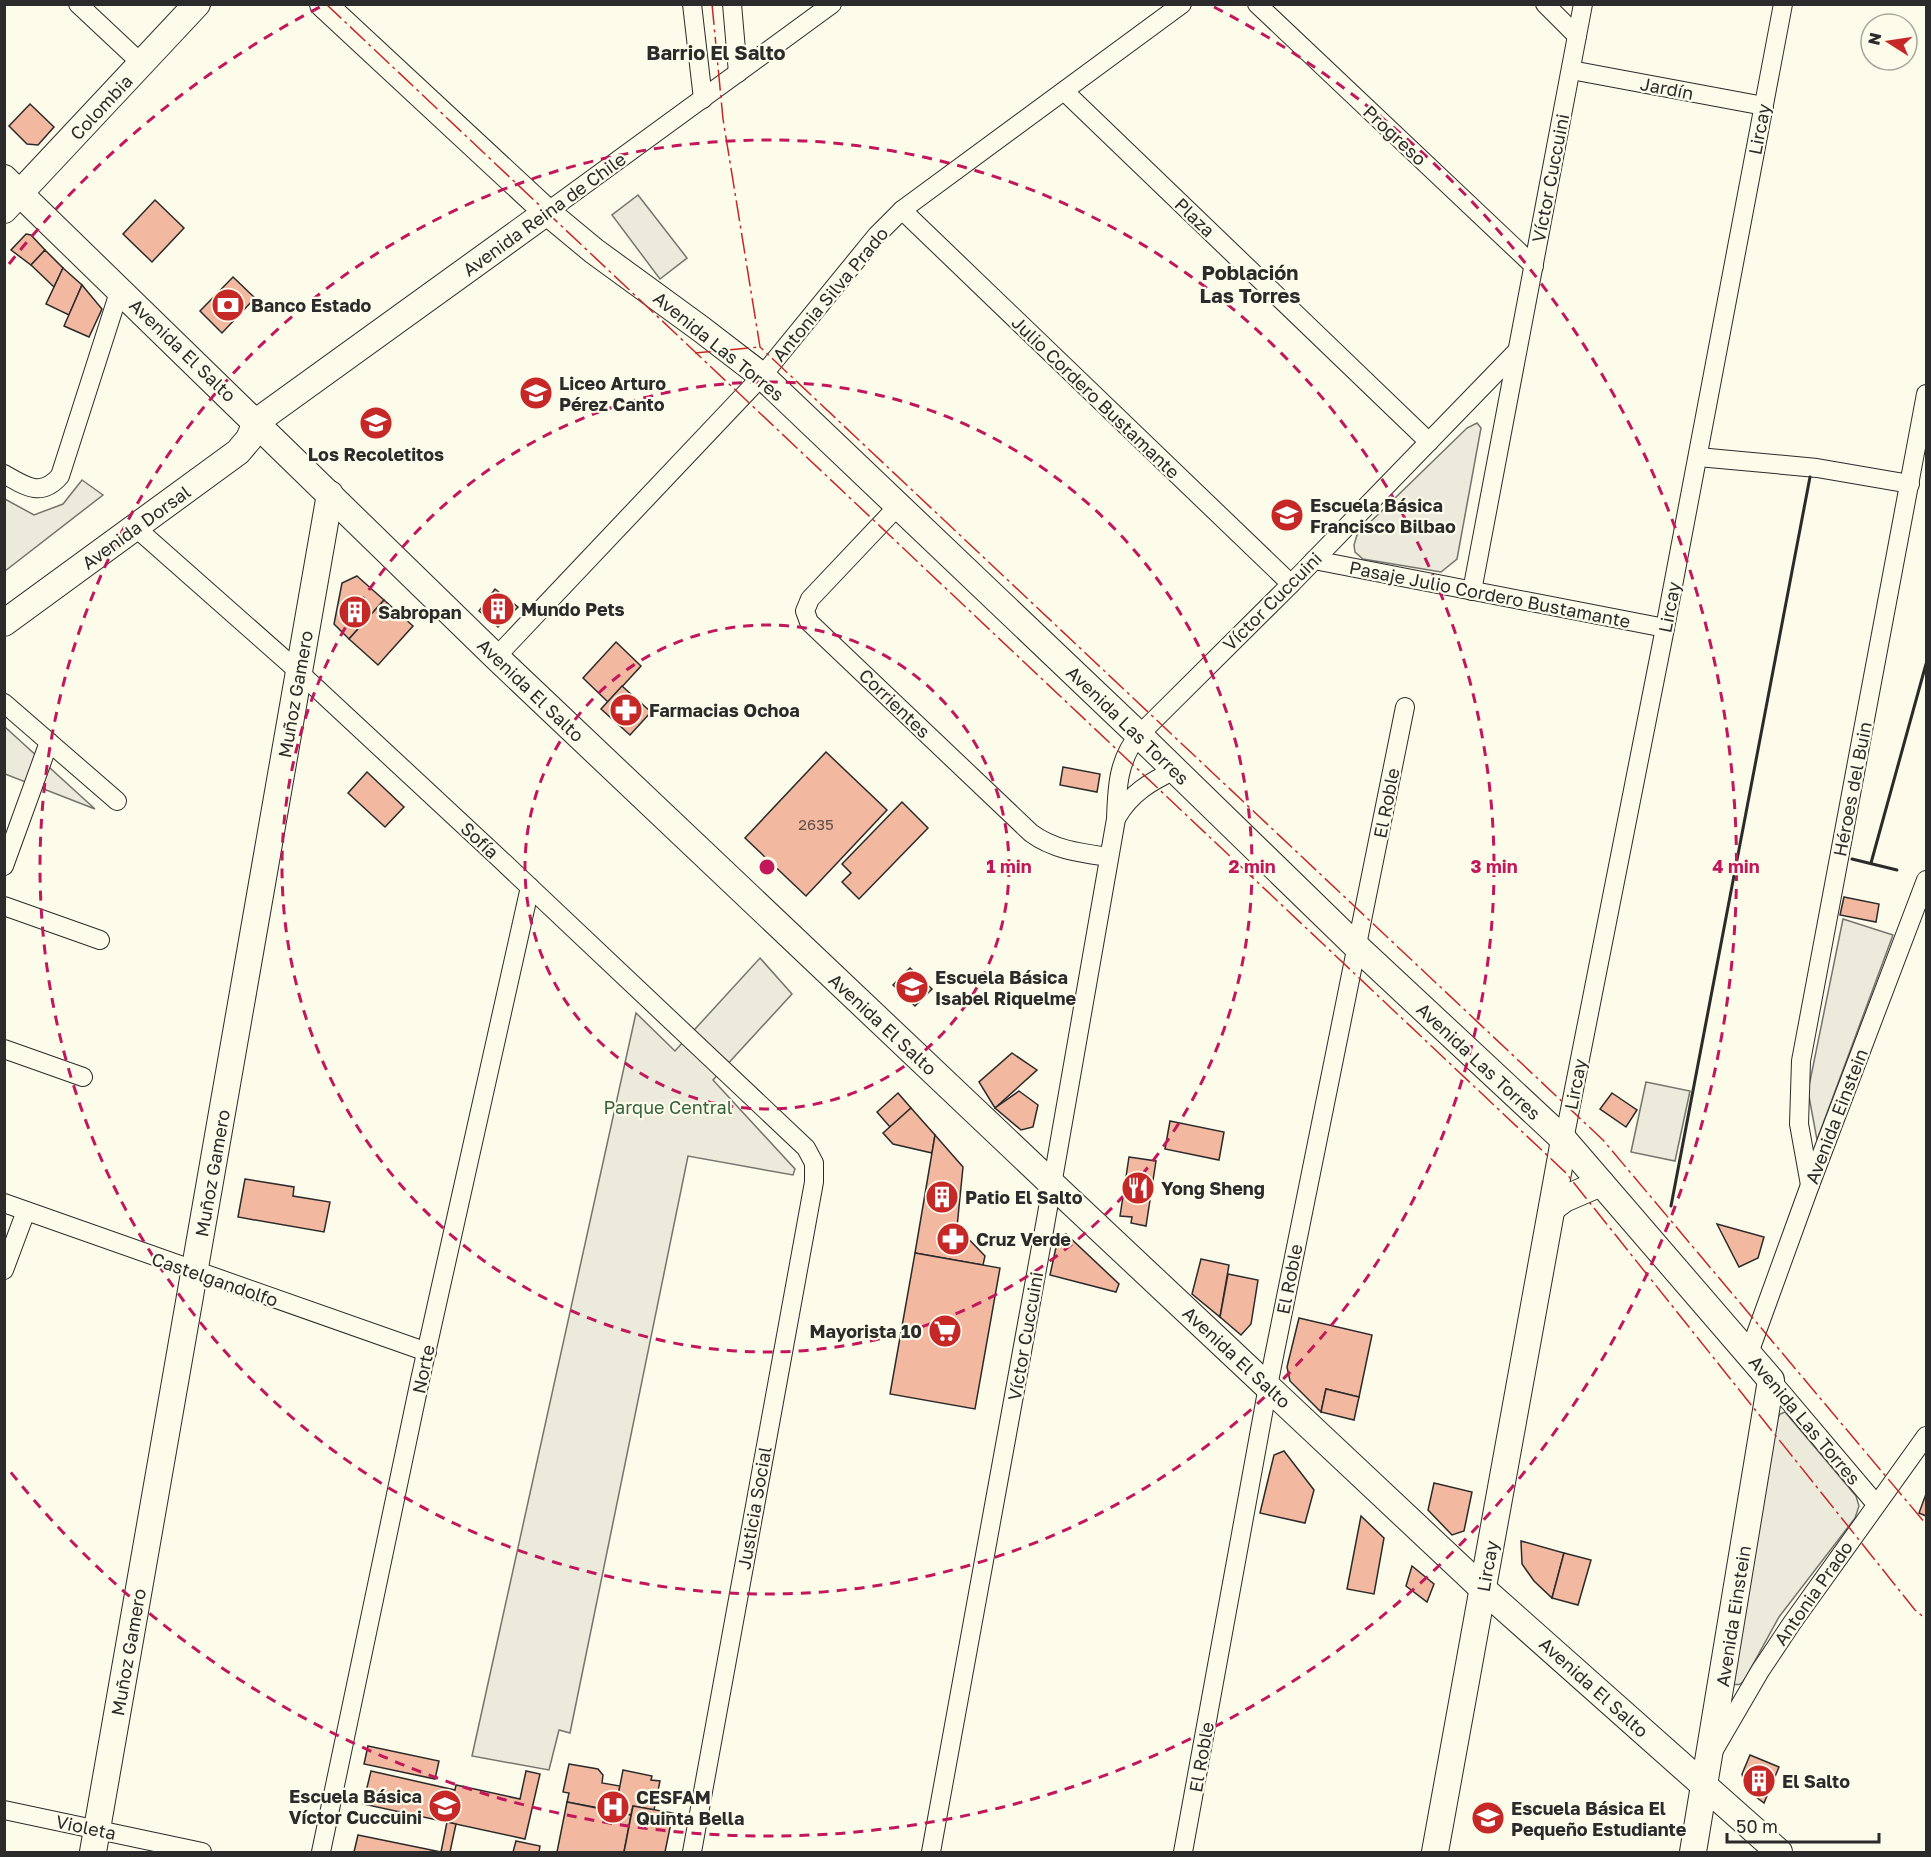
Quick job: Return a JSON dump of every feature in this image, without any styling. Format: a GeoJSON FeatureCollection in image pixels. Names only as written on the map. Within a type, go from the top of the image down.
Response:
{"type":"FeatureCollection","features":[{"type":"Feature","properties":{"kind":"street"},"geometry":{"type":"LineString","coordinates":[[78,4],[142,64]]}},
{"type":"Feature","properties":{"kind":"street","name":"Colombia"},"geometry":{"type":"LineString","coordinates":[[10,194],[142,64],[197,4]]}},
{"type":"Feature","properties":{"kind":"street","name":"Avenida Las Torres"},"geometry":{"type":"LineString","coordinates":[[323,4],[547,212],[762,376],[1357,946],[1564,1140],[1749,1353],[1876,1504]]}},
{"type":"Feature","properties":{"kind":"street"},"geometry":{"type":"LineString","coordinates":[[692,4],[703,99]]}},
{"type":"Feature","properties":{"kind":"street"},"geometry":{"type":"LineString","coordinates":[[732,4],[738,73]]}},
{"type":"Feature","properties":{"kind":"street","name":"Avenida Reina de Chile"},"geometry":{"type":"LineString","coordinates":[[256,422],[832,4]]}},
{"type":"Feature","properties":{"kind":"street","name":"Antonia Silva Prado"},"geometry":{"type":"LineString","coordinates":[[496,657],[762,376],[877,235],[902,210],[1182,4]]}},
{"type":"Feature","properties":{"kind":"street","name":"Progreso"},"geometry":{"type":"LineString","coordinates":[[1257,4],[1534,266]]}},
{"type":"Feature","properties":{"kind":"street"},"geometry":{"type":"LineString","coordinates":[[1545,4],[1578,36]]}},
{"type":"Feature","properties":{"kind":"street","name":"Víctor Cuccuini"},"geometry":{"type":"LineString","coordinates":[[1472,591],[1584,4]]}},
{"type":"Feature","properties":{"kind":"street","name":"Lircay"},"geometry":{"type":"LineString","coordinates":[[1435,1852],[1564,1140],[1698,457],[1783,4]]}},
{"type":"Feature","properties":{"kind":"street","name":"Jardín"},"geometry":{"type":"LineString","coordinates":[[1571,70],[1764,106]]}},
{"type":"Feature","properties":{"kind":"street","name":"Plaza"},"geometry":{"type":"LineString","coordinates":[[1064,91],[1429,442]]}},
{"type":"Feature","properties":{"kind":"street","name":"Avenida El Salto"},"geometry":{"type":"LineString","coordinates":[[10,194],[120,289],[496,657],[1052,1184],[1483,1588],[1779,1852]]}},
{"type":"Feature","properties":{"kind":"street","name":"Julio Cordero Bustamante"},"geometry":{"type":"LineString","coordinates":[[902,210],[1291,584]]}},
{"type":"Feature","properties":{"kind":"street"},"geometry":{"type":"LineString","coordinates":[[4,474],[34,489],[48,487],[55,483],[64,469],[120,289]]}},
{"type":"Feature","properties":{"kind":"street","name":"Víctor Cuccuini"},"geometry":{"type":"LineString","coordinates":[[931,1852],[1116,819],[1120,768],[1127,750],[1139,735],[1291,584],[1517,351]]}},
{"type":"Feature","properties":{"kind":"street","name":"Héroes del Buin"},"geometry":{"type":"LineString","coordinates":[[1810,1185],[1799,1124],[1801,1061],[1926,394]]}},
{"type":"Feature","properties":{"kind":"street","name":"Avenida Dorsal"},"geometry":{"type":"LineString","coordinates":[[4,623],[238,452],[249,439],[256,422]]}},
{"type":"Feature","properties":{"kind":"street"},"geometry":{"type":"LineString","coordinates":[[1698,457],[1817,468],[1910,484]]}},
{"type":"Feature","properties":{"kind":"street","name":"Muñoz Gamero"},"geometry":{"type":"LineString","coordinates":[[95,1841],[330,494]]}},
{"type":"Feature","properties":{"kind":"street","name":"Corrientes"},"geometry":{"type":"LineString","coordinates":[[898,506],[810,599],[805,610],[809,622],[1030,833],[1045,843],[1063,849],[1109,857]]}},
{"type":"Feature","properties":{"kind":"street","name":"Sofía"},"geometry":{"type":"LineString","coordinates":[[135,527],[299,672],[530,887],[806,1148],[814,1163]]}},
{"type":"Feature","properties":{"kind":"street","name":"Pasaje Julio Cordero Bustamante"},"geometry":{"type":"LineString","coordinates":[[1314,560],[1665,628]]}},
{"type":"Feature","properties":{"kind":"street"},"geometry":{"type":"LineString","coordinates":[[4,703],[117,801]]}},
{"type":"Feature","properties":{"kind":"street","name":"El Roble"},"geometry":{"type":"LineString","coordinates":[[1183,1852],[1268,1386],[1405,707]]}},
{"type":"Feature","properties":{"kind":"street"},"geometry":{"type":"LineString","coordinates":[[4,866],[49,742]]}},
{"type":"Feature","properties":{"kind":"street","name":"Víctor Cuccuini"},"geometry":{"type":"LineString","coordinates":[[1116,819],[1138,790],[1175,770]]}},
{"type":"Feature","properties":{"kind":"street","name":"Avenida Einstein"},"geometry":{"type":"LineString","coordinates":[[1749,1353],[1926,880]]}},
{"type":"Feature","properties":{"kind":"street","name":"Norte"},"geometry":{"type":"LineString","coordinates":[[321,1852],[427,1352],[530,887]]}},
{"type":"Feature","properties":{"kind":"street"},"geometry":{"type":"LineString","coordinates":[[4,906],[100,940]]}},
{"type":"Feature","properties":{"kind":"street"},"geometry":{"type":"LineString","coordinates":[[4,1049],[82,1077]]}},
{"type":"Feature","properties":{"kind":"street","name":"Justicia Social"},"geometry":{"type":"LineString","coordinates":[[692,1852],[814,1182],[814,1163]]}},
{"type":"Feature","properties":{"kind":"street"},"geometry":{"type":"LineString","coordinates":[[1552,1208],[1564,1199],[1600,1183]]}},
{"type":"Feature","properties":{"kind":"street","name":"Castelgandolfo"},"geometry":{"type":"LineString","coordinates":[[4,1203],[427,1352]]}},
{"type":"Feature","properties":{"kind":"street"},"geometry":{"type":"LineString","coordinates":[[4,1270],[26,1211]]}},
{"type":"Feature","properties":{"kind":"street","name":"Avenida Einstein"},"geometry":{"type":"LineString","coordinates":[[1693,1852],[1771,1380]]}},
{"type":"Feature","properties":{"kind":"street","name":"Antonia Prado"},"geometry":{"type":"LineString","coordinates":[[1710,1757],[1760,1671],[1926,1436]]}},
{"type":"Feature","properties":{"kind":"street","name":"Violeta"},"geometry":{"type":"LineString","coordinates":[[4,1810],[95,1841],[202,1852]]}},
{"type":"Feature","properties":{"kind":"green space"},"geometry":{"type":"Polygon","coordinates":[[[638,195],[687,258],[660,279],[612,215],[638,195]]]}},
{"type":"Feature","properties":{"kind":"green space"},"geometry":{"type":"Polygon","coordinates":[[[1477,423],[1481,428],[1457,559],[1441,572],[1363,559],[1355,552],[1354,545],[1357,535],[1467,428],[1477,423]]]}},
{"type":"Feature","properties":{"kind":"green space"},"geometry":{"type":"Polygon","coordinates":[[[82,480],[103,495],[5,571],[5,499],[34,515],[63,504],[82,480]]]}},
{"type":"Feature","properties":{"kind":"green space"},"geometry":{"type":"Polygon","coordinates":[[[5,727],[95,809],[5,774],[5,727]]]}},
{"type":"Feature","properties":{"kind":"green space"},"geometry":{"type":"Polygon","coordinates":[[[1843,919],[1893,935],[1817,1140],[1808,1091],[1843,919]]]}},
{"type":"Feature","properties":{"kind":"green space","name":"Parque Central"},"geometry":{"type":"Polygon","coordinates":[[[760,958],[792,994],[713,1080],[795,1169],[793,1175],[688,1156],[570,1733],[559,1730],[549,1770],[472,1756],[636,1013],[675,1051],[760,958]]]}},
{"type":"Feature","properties":{"kind":"green space"},"geometry":{"type":"Polygon","coordinates":[[[1646,1082],[1690,1091],[1675,1161],[1631,1152],[1646,1082]]]}},
{"type":"Feature","properties":{"kind":"green space"},"geometry":{"type":"Polygon","coordinates":[[[1785,1412],[1856,1496],[1859,1506],[1855,1518],[1779,1617],[1743,1681],[1736,1685],[1733,1684],[1777,1419],[1785,1412]]]}},
{"type":"Feature","properties":{"kind":"building"},"geometry":{"type":"Polygon","coordinates":[[[30,104],[54,127],[38,145],[27,144],[9,126],[30,104]]]}},
{"type":"Feature","properties":{"kind":"building"},"geometry":{"type":"Polygon","coordinates":[[[155,200],[184,228],[152,262],[123,234],[155,200]]]}},
{"type":"Feature","properties":{"kind":"building"},"geometry":{"type":"Polygon","coordinates":[[[26,234],[31,235],[45,250],[31,265],[11,250],[26,234]]]}},
{"type":"Feature","properties":{"kind":"building"},"geometry":{"type":"Polygon","coordinates":[[[45,250],[63,268],[54,287],[31,265],[45,250]]]}},
{"type":"Feature","properties":{"kind":"building"},"geometry":{"type":"Polygon","coordinates":[[[63,268],[82,285],[69,315],[46,304],[63,268]]]}},
{"type":"Feature","properties":{"kind":"building","name":"Banco Estado"},"geometry":{"type":"Polygon","coordinates":[[[233,277],[255,298],[222,333],[200,311],[233,277]]]}},
{"type":"Feature","properties":{"kind":"building"},"geometry":{"type":"Polygon","coordinates":[[[82,285],[102,309],[89,337],[64,326],[82,285]]]}},
{"type":"Feature","properties":{"kind":"building","name":"Sabropan"},"geometry":{"type":"Polygon","coordinates":[[[357,576],[384,600],[349,639],[334,624],[342,583],[357,576]]]}},
{"type":"Feature","properties":{"kind":"building","name":"Mundo Pets"},"geometry":{"type":"Polygon","coordinates":[[[495,589],[518,607],[498,627],[479,611],[495,589]]]}},
{"type":"Feature","properties":{"kind":"building"},"geometry":{"type":"Polygon","coordinates":[[[384,600],[413,626],[378,665],[349,639],[384,600]]]}},
{"type":"Feature","properties":{"kind":"building"},"geometry":{"type":"Polygon","coordinates":[[[616,642],[641,666],[608,702],[583,678],[616,642]]]}},
{"type":"Feature","properties":{"kind":"building","name":"Farmacias Ochoa"},"geometry":{"type":"Polygon","coordinates":[[[622,686],[651,712],[630,735],[601,709],[622,686]]]}},
{"type":"Feature","properties":{"kind":"building"},"geometry":{"type":"Polygon","coordinates":[[[826,752],[887,810],[806,896],[745,838],[826,752]]]}},
{"type":"Feature","properties":{"kind":"building"},"geometry":{"type":"Polygon","coordinates":[[[1063,767],[1100,774],[1097,792],[1060,785],[1063,767]]]}},
{"type":"Feature","properties":{"kind":"building"},"geometry":{"type":"Polygon","coordinates":[[[367,772],[404,807],[385,827],[348,793],[367,772]]]}},
{"type":"Feature","properties":{"kind":"building"},"geometry":{"type":"Polygon","coordinates":[[[902,802],[928,828],[859,899],[842,882],[851,873],[842,864],[902,802]]]}},
{"type":"Feature","properties":{"kind":"building"},"geometry":{"type":"Polygon","coordinates":[[[1844,897],[1879,904],[1876,922],[1840,915],[1844,897]]]}},
{"type":"Feature","properties":{"kind":"building","name":"Escuela Básica Isabel Riquelme"},"geometry":{"type":"Polygon","coordinates":[[[910,968],[932,989],[915,1006],[893,985],[910,968]]]}},
{"type":"Feature","properties":{"kind":"building"},"geometry":{"type":"Polygon","coordinates":[[[1012,1053],[1037,1070],[995,1108],[979,1082],[1012,1053]]]}},
{"type":"Feature","properties":{"kind":"building"},"geometry":{"type":"Polygon","coordinates":[[[1019,1091],[1038,1105],[1033,1127],[1021,1130],[995,1108],[1019,1091]]]}},
{"type":"Feature","properties":{"kind":"building"},"geometry":{"type":"Polygon","coordinates":[[[898,1093],[911,1108],[890,1127],[877,1112],[898,1093]]]}},
{"type":"Feature","properties":{"kind":"building"},"geometry":{"type":"Polygon","coordinates":[[[1612,1093],[1637,1110],[1626,1127],[1600,1109],[1612,1093]]]}},
{"type":"Feature","properties":{"kind":"building"},"geometry":{"type":"Polygon","coordinates":[[[911,1108],[935,1135],[932,1153],[893,1144],[883,1133],[911,1108]]]}},
{"type":"Feature","properties":{"kind":"building"},"geometry":{"type":"Polygon","coordinates":[[[1170,1121],[1224,1132],[1219,1160],[1165,1149],[1170,1121]]]}},
{"type":"Feature","properties":{"kind":"building","name":"Patio El Salto"},"geometry":{"type":"Polygon","coordinates":[[[935,1135],[963,1167],[957,1227],[985,1256],[983,1265],[915,1253],[935,1135]]]}},
{"type":"Feature","properties":{"kind":"building","name":"Yong Sheng"},"geometry":{"type":"Polygon","coordinates":[[[1129,1157],[1156,1161],[1146,1226],[1131,1223],[1132,1217],[1120,1216],[1129,1157]]]}},
{"type":"Feature","properties":{"kind":"building"},"geometry":{"type":"Polygon","coordinates":[[[245,1179],[294,1187],[293,1196],[330,1202],[324,1232],[238,1217],[245,1179]]]}},
{"type":"Feature","properties":{"kind":"building"},"geometry":{"type":"Polygon","coordinates":[[[1717,1224],[1764,1237],[1758,1258],[1739,1267],[1717,1224]]]}},
{"type":"Feature","properties":{"kind":"building"},"geometry":{"type":"Polygon","coordinates":[[[1066,1234],[1119,1284],[1116,1292],[1050,1275],[1058,1238],[1066,1234]]]}},
{"type":"Feature","properties":{"kind":"building","name":"Mayorista 10"},"geometry":{"type":"Polygon","coordinates":[[[915,1253],[1000,1268],[975,1409],[890,1394],[915,1253]]]}},
{"type":"Feature","properties":{"kind":"building"},"geometry":{"type":"Polygon","coordinates":[[[1201,1259],[1229,1265],[1220,1317],[1192,1294],[1201,1259]]]}},
{"type":"Feature","properties":{"kind":"building"},"geometry":{"type":"Polygon","coordinates":[[[1228,1274],[1258,1280],[1251,1324],[1241,1335],[1220,1317],[1228,1274]]]}},
{"type":"Feature","properties":{"kind":"building"},"geometry":{"type":"Polygon","coordinates":[[[1299,1318],[1372,1335],[1359,1397],[1326,1389],[1321,1412],[1290,1381],[1287,1367],[1299,1318]]]}},
{"type":"Feature","properties":{"kind":"building"},"geometry":{"type":"Polygon","coordinates":[[[1326,1389],[1359,1397],[1354,1420],[1321,1412],[1326,1389]]]}},
{"type":"Feature","properties":{"kind":"building"},"geometry":{"type":"Polygon","coordinates":[[[1284,1451],[1314,1490],[1305,1523],[1260,1513],[1274,1455],[1284,1451]]]}},
{"type":"Feature","properties":{"kind":"building"},"geometry":{"type":"Polygon","coordinates":[[[1434,1483],[1472,1492],[1464,1531],[1452,1535],[1428,1510],[1434,1483]]]}},
{"type":"Feature","properties":{"kind":"building"},"geometry":{"type":"Polygon","coordinates":[[[1926,1494],[1926,1516],[1919,1513],[1926,1494]]]}},
{"type":"Feature","properties":{"kind":"building"},"geometry":{"type":"Polygon","coordinates":[[[1361,1516],[1384,1538],[1374,1594],[1347,1589],[1361,1516]]]}},
{"type":"Feature","properties":{"kind":"building"},"geometry":{"type":"Polygon","coordinates":[[[1521,1541],[1564,1553],[1552,1598],[1534,1581],[1522,1564],[1521,1541]]]}},
{"type":"Feature","properties":{"kind":"building"},"geometry":{"type":"Polygon","coordinates":[[[1564,1553],[1591,1560],[1578,1605],[1552,1598],[1564,1553]]]}},
{"type":"Feature","properties":{"kind":"building"},"geometry":{"type":"Polygon","coordinates":[[[1412,1566],[1434,1584],[1427,1602],[1406,1586],[1412,1566]]]}},
{"type":"Feature","properties":{"kind":"building"},"geometry":{"type":"Polygon","coordinates":[[[368,1746],[439,1761],[435,1779],[364,1764],[368,1746]]]}},
{"type":"Feature","properties":{"kind":"building","name":"El Salto"},"geometry":{"type":"Polygon","coordinates":[[[1750,1755],[1779,1767],[1764,1803],[1746,1789],[1742,1774],[1750,1755]]]}},
{"type":"Feature","properties":{"kind":"building"},"geometry":{"type":"Polygon","coordinates":[[[569,1764],[598,1769],[603,1775],[602,1783],[620,1786],[615,1811],[567,1802],[569,1793],[563,1792],[569,1764]]]}},
{"type":"Feature","properties":{"kind":"building"},"geometry":{"type":"Polygon","coordinates":[[[623,1770],[652,1776],[651,1780],[660,1781],[654,1810],[633,1806],[631,1815],[615,1811],[623,1770]]]}},
{"type":"Feature","properties":{"kind":"building"},"geometry":{"type":"Polygon","coordinates":[[[371,1771],[455,1790],[456,1785],[520,1799],[526,1771],[540,1774],[525,1839],[363,1804],[371,1771]]]}},
{"type":"Feature","properties":{"kind":"building"},"geometry":{"type":"Polygon","coordinates":[[[567,1802],[631,1815],[624,1852],[557,1852],[567,1802]]]}},
{"type":"Feature","properties":{"kind":"building"},"geometry":{"type":"Polygon","coordinates":[[[633,1806],[673,1813],[665,1852],[624,1852],[633,1806]]]}},
{"type":"Feature","properties":{"kind":"building"},"geometry":{"type":"Polygon","coordinates":[[[447,1822],[456,1824],[450,1852],[441,1852],[447,1822]]]}},
{"type":"Feature","properties":{"kind":"building"},"geometry":{"type":"Polygon","coordinates":[[[358,1835],[441,1852],[354,1852],[358,1835]]]}},
{"type":"Feature","properties":{"kind":"building"},"geometry":{"type":"Polygon","coordinates":[[[516,1841],[540,1846],[539,1852],[513,1852],[516,1841]]]}},
{"type":"Feature","properties":{"kind":"wall"},"geometry":{"type":"LineString","coordinates":[[1671,1206],[1810,477]]}},
{"type":"Feature","properties":{"kind":"wall"},"geometry":{"type":"LineString","coordinates":[[1871,863],[1926,664]]}},
{"type":"Feature","properties":{"kind":"wall"},"geometry":{"type":"LineString","coordinates":[[1852,859],[1897,870]]}},
{"type":"Feature","properties":{"kind":"power"},"geometry":{"type":"LineString","coordinates":[[326,4],[1566,1173],[1915,1610],[1926,1619]]}},
{"type":"Feature","properties":{"kind":"power"},"geometry":{"type":"LineString","coordinates":[[712,4],[723,119],[760,347],[1603,1140],[1926,1524]]}},
{"type":"Feature","properties":{"kind":"power"},"geometry":{"type":"LineString","coordinates":[[695,353],[760,347]]}},
{"type":"Feature","properties":{"kind":"place","name":"Banco Estado"},"geometry":{"type":"Point","coordinates":[228,305]}},
{"type":"Feature","properties":{"kind":"place","name":"Liceo Arturo Pérez Canto"},"geometry":{"type":"Point","coordinates":[536,393]}},
{"type":"Feature","properties":{"kind":"place","name":"Los Recoletitos"},"geometry":{"type":"Point","coordinates":[376,423]}},
{"type":"Feature","properties":{"kind":"place","name":"Escuela Básica Francisco Bilbao"},"geometry":{"type":"Point","coordinates":[1287,515]}},
{"type":"Feature","properties":{"kind":"place","name":"Mundo Pets"},"geometry":{"type":"Point","coordinates":[498,609]}},
{"type":"Feature","properties":{"kind":"place","name":"Sabropan"},"geometry":{"type":"Point","coordinates":[355,612]}},
{"type":"Feature","properties":{"kind":"place","name":"Farmacias Ochoa"},"geometry":{"type":"Point","coordinates":[626,710]}},
{"type":"Feature","properties":{"kind":"place","name":"Escuela Básica Isabel Riquelme"},"geometry":{"type":"Point","coordinates":[912,987]}},
{"type":"Feature","properties":{"kind":"place","name":"Yong Sheng"},"geometry":{"type":"Point","coordinates":[1138,1188]}},
{"type":"Feature","properties":{"kind":"place","name":"Patio El Salto"},"geometry":{"type":"Point","coordinates":[942,1197]}},
{"type":"Feature","properties":{"kind":"place","name":"Cruz Verde"},"geometry":{"type":"Point","coordinates":[953,1239]}},
{"type":"Feature","properties":{"kind":"place","name":"Mayorista 10"},"geometry":{"type":"Point","coordinates":[945,1331]}},
{"type":"Feature","properties":{"kind":"place","name":"El Salto"},"geometry":{"type":"Point","coordinates":[1759,1781]}},
{"type":"Feature","properties":{"kind":"place","name":"Escuela Básica Víctor Cuccuini"},"geometry":{"type":"Point","coordinates":[445,1806]}},
{"type":"Feature","properties":{"kind":"place","name":"CESFAM Quinta Bella"},"geometry":{"type":"Point","coordinates":[613,1807]}},
{"type":"Feature","properties":{"kind":"place","name":"Escuela Básica El Pequeño Estudiante"},"geometry":{"type":"Point","coordinates":[1488,1818]}},
{"type":"Feature","properties":{"kind":"district","name":"Barrio El Salto"},"geometry":{"type":"Point","coordinates":[716,52]}},
{"type":"Feature","properties":{"kind":"district","name":"Población Las Torres"},"geometry":{"type":"Point","coordinates":[1250,284]}}]}
